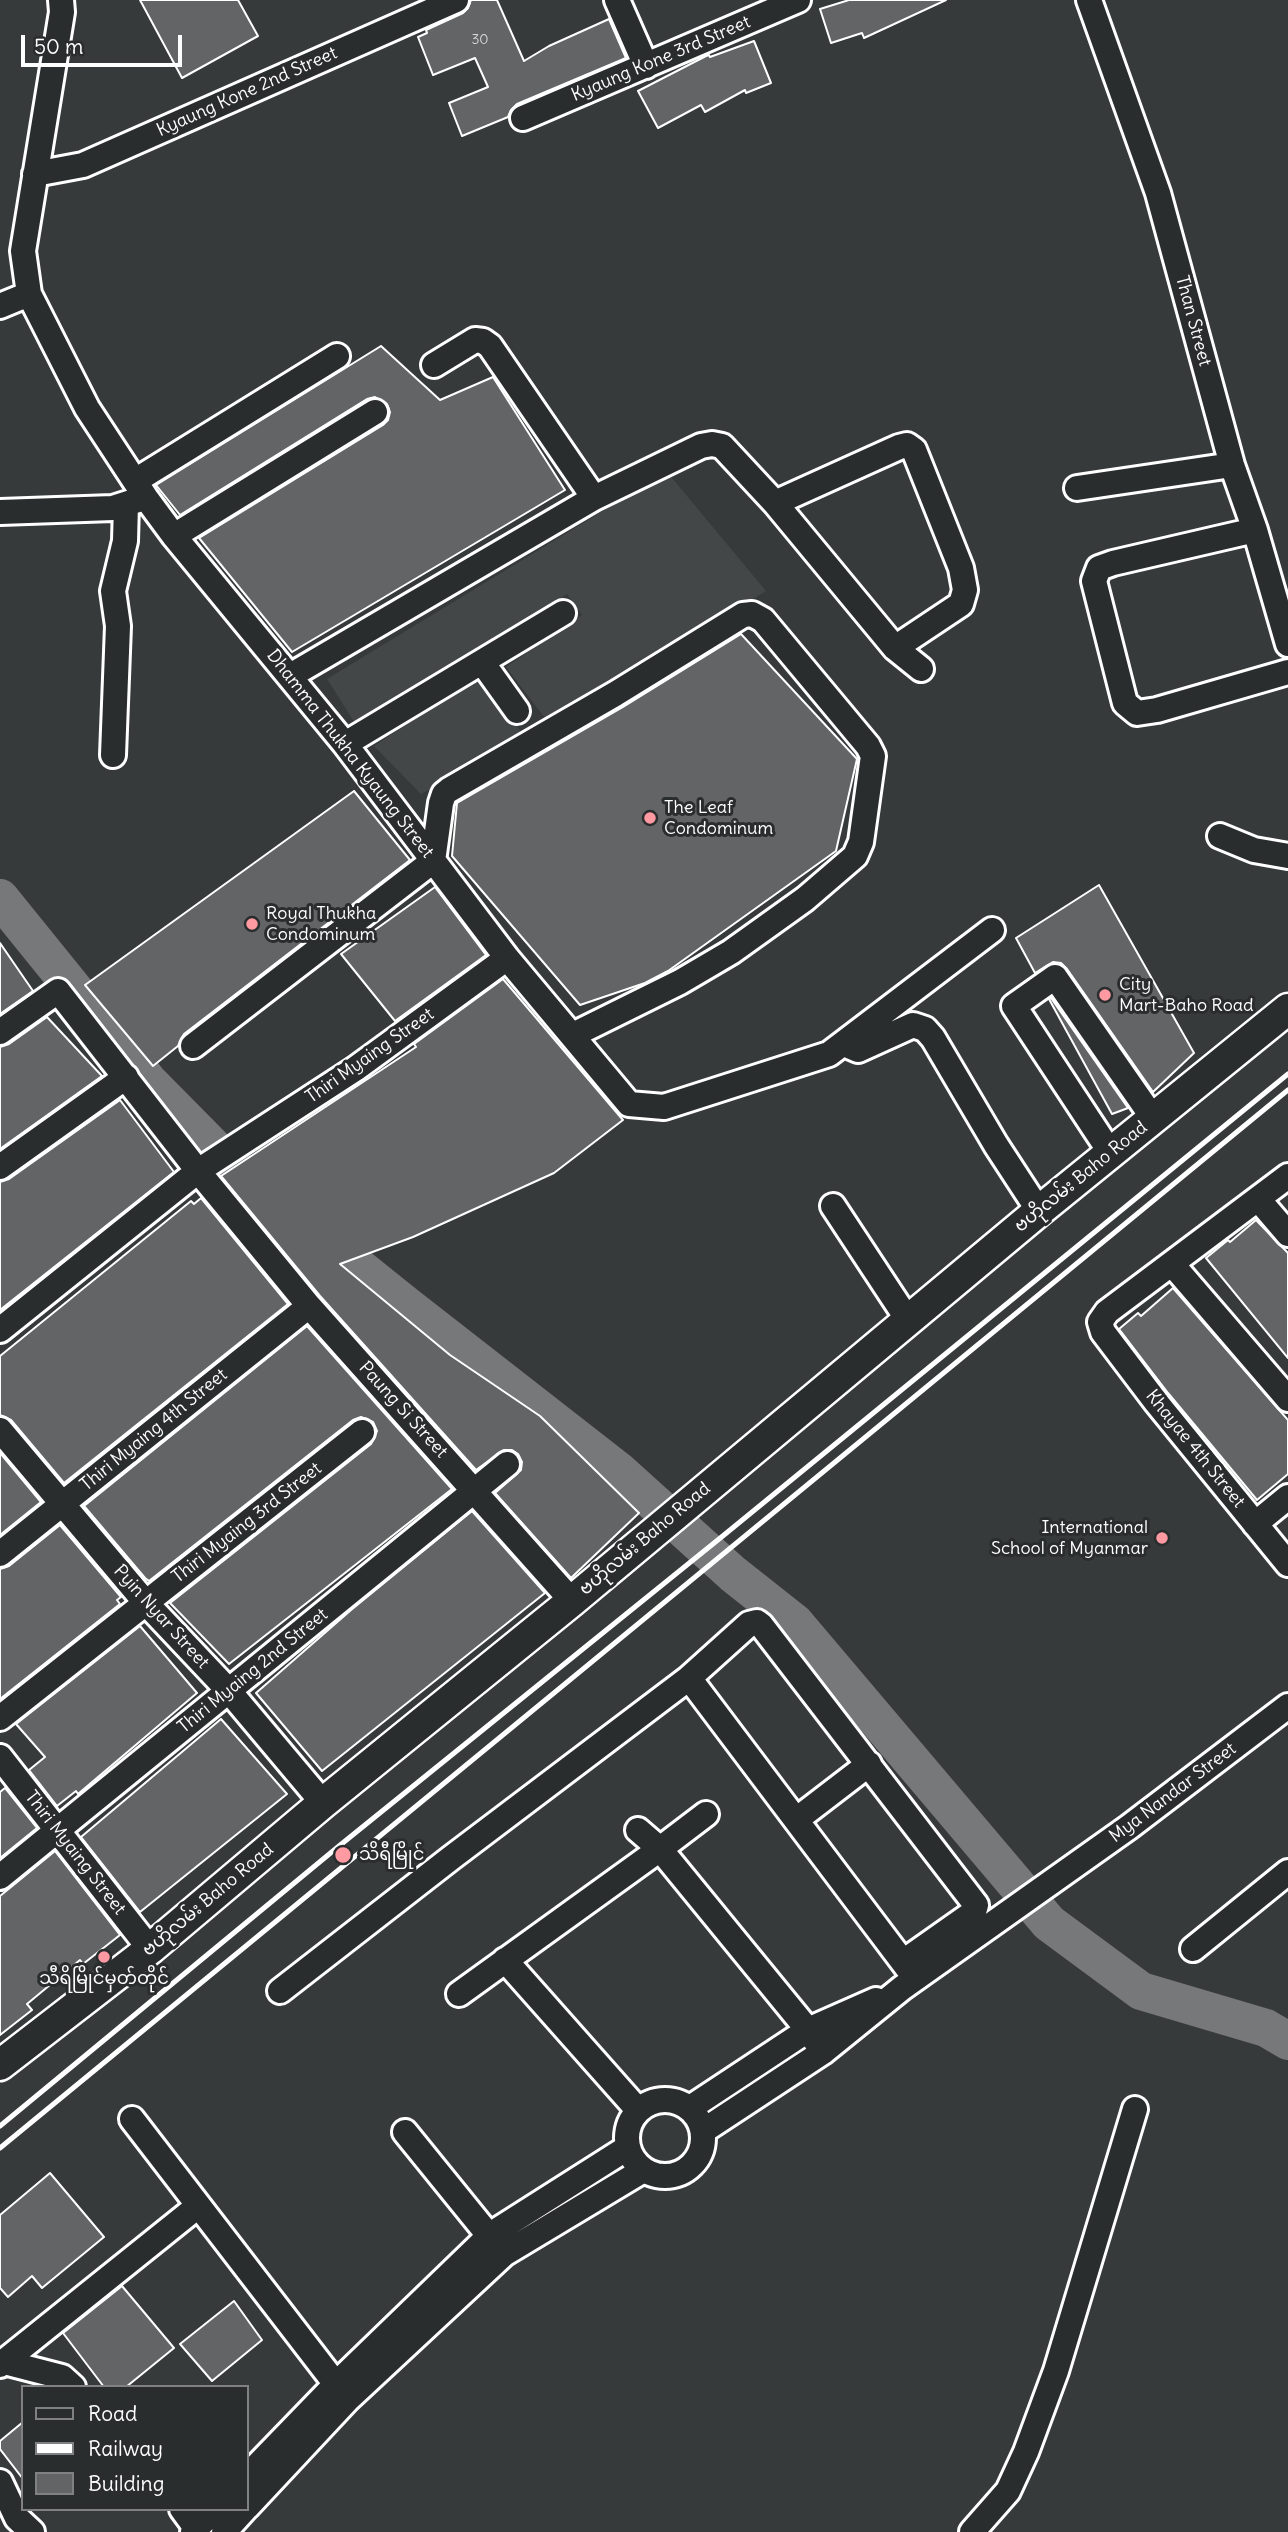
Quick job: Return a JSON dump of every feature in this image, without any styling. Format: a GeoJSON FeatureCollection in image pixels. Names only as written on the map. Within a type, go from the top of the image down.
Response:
{"type":"FeatureCollection","features":[{"type":"Feature","properties":{"kind":"main road","name":"ဗဟိုလမ်း Baho Road"},"geometry":{"type":"LineString","coordinates":[[0,2065],[150,1949],[1039,1211],[1288,1009]]}},
{"type":"Feature","properties":{"kind":"street","name":"Dhamma Thukha Kyaung Street"},"geometry":{"type":"LineString","coordinates":[[61,0],[62,12],[23,251],[29,295],[87,408],[136,494],[174,536],[345,744],[507,958],[629,1104],[664,1107],[829,1054],[992,930]]}},
{"type":"Feature","properties":{"kind":"street","name":"Kyaung Kone 2nd Street"},"geometry":{"type":"LineString","coordinates":[[35,174],[83,165],[456,0]]}},
{"type":"Feature","properties":{"kind":"street"},"geometry":{"type":"LineString","coordinates":[[617,0],[646,66]]}},
{"type":"Feature","properties":{"kind":"street","name":"Kyaung Kone 3rd Street"},"geometry":{"type":"LineString","coordinates":[[523,118],[798,0]]}},
{"type":"Feature","properties":{"kind":"street","name":"Than Street"},"geometry":{"type":"LineString","coordinates":[[1089,0],[1158,193],[1232,465],[1255,530],[1288,644]]}},
{"type":"Feature","properties":{"kind":"street"},"geometry":{"type":"LineString","coordinates":[[0,306],[29,295]]}},
{"type":"Feature","properties":{"kind":"street"},"geometry":{"type":"LineString","coordinates":[[434,365],[475,340],[490,346],[594,498]]}},
{"type":"Feature","properties":{"kind":"street"},"geometry":{"type":"LineString","coordinates":[[0,512],[113,508],[337,356]]}},
{"type":"Feature","properties":{"kind":"street"},"geometry":{"type":"LineString","coordinates":[[174,536],[375,412]]}},
{"type":"Feature","properties":{"kind":"street"},"geometry":{"type":"LineString","coordinates":[[290,676],[594,498],[701,446],[712,444],[722,446],[775,503],[895,648],[921,669]]}},
{"type":"Feature","properties":{"kind":"street"},"geometry":{"type":"LineString","coordinates":[[775,503],[899,447],[907,445],[914,450],[961,568],[965,590],[961,604],[895,648]]}},
{"type":"Feature","properties":{"kind":"street"},"geometry":{"type":"LineString","coordinates":[[1077,488],[1232,465]]}},
{"type":"Feature","properties":{"kind":"street"},"geometry":{"type":"LineString","coordinates":[[113,755],[118,626],[113,591],[136,494]]}},
{"type":"Feature","properties":{"kind":"street"},"geometry":{"type":"LineString","coordinates":[[1255,530],[1113,563],[1099,568],[1094,581],[1125,703],[1137,713],[1157,710],[1288,672]]}},
{"type":"Feature","properties":{"kind":"street"},"geometry":{"type":"LineString","coordinates":[[345,744],[563,613]]}},
{"type":"Feature","properties":{"kind":"street"},"geometry":{"type":"LineString","coordinates":[[193,1046],[433,861],[444,794],[449,790],[615,694],[743,615],[752,614],[763,620],[868,746],[873,756],[861,842],[855,856],[805,899],[731,952],[680,982],[573,1035]]}},
{"type":"Feature","properties":{"kind":"street"},"geometry":{"type":"LineString","coordinates":[[482,662],[517,711]]}},
{"type":"Feature","properties":{"kind":"street"},"geometry":{"type":"LineString","coordinates":[[1220,836],[1254,850],[1288,856]]}},
{"type":"Feature","properties":{"kind":"street","name":"Thiri Myaing Street"},"geometry":{"type":"LineString","coordinates":[[0,1330],[214,1160],[355,1069],[507,958]]}},
{"type":"Feature","properties":{"kind":"street"},"geometry":{"type":"LineString","coordinates":[[1111,1152],[1014,1006],[1055,977],[1153,1118]]}},
{"type":"Feature","properties":{"kind":"street"},"geometry":{"type":"LineString","coordinates":[[0,1032],[58,991],[126,1077],[214,1160]]}},
{"type":"Feature","properties":{"kind":"street"},"geometry":{"type":"LineString","coordinates":[[844,1044],[858,1051],[913,1025],[925,1029],[1039,1211]]}},
{"type":"Feature","properties":{"kind":"street"},"geometry":{"type":"LineString","coordinates":[[0,1167],[126,1077]]}},
{"type":"Feature","properties":{"kind":"street","name":"Paung Si Street"},"geometry":{"type":"LineString","coordinates":[[214,1160],[237,1216],[309,1306],[572,1601]]}},
{"type":"Feature","properties":{"kind":"street"},"geometry":{"type":"LineString","coordinates":[[1288,1176],[1172,1264],[1288,1399]]}},
{"type":"Feature","properties":{"kind":"street"},"geometry":{"type":"LineString","coordinates":[[1258,1199],[1288,1234]]}},
{"type":"Feature","properties":{"kind":"street"},"geometry":{"type":"LineString","coordinates":[[832,1206],[908,1320]]}},
{"type":"Feature","properties":{"kind":"street","name":"Khayae 4th Street"},"geometry":{"type":"LineString","coordinates":[[1172,1264],[1107,1312],[1100,1322],[1103,1332],[1156,1402],[1288,1564]]}},
{"type":"Feature","properties":{"kind":"street","name":"Thiri Myaing 4th Street"},"geometry":{"type":"LineString","coordinates":[[0,1554],[309,1306]]}},
{"type":"Feature","properties":{"kind":"street","name":"Pyin Nyar Street"},"geometry":{"type":"LineString","coordinates":[[0,1430],[146,1603],[229,1691],[323,1803]]}},
{"type":"Feature","properties":{"kind":"street","name":"Thiri Myaing 3rd Street"},"geometry":{"type":"LineString","coordinates":[[0,1718],[362,1432]]}},
{"type":"Feature","properties":{"kind":"street","name":"Thiri Myaing 2nd Street"},"geometry":{"type":"LineString","coordinates":[[0,1877],[507,1464]]}},
{"type":"Feature","properties":{"kind":"street"},"geometry":{"type":"LineString","coordinates":[[1255,1524],[1288,1497]]}},
{"type":"Feature","properties":{"kind":"street"},"geometry":{"type":"LineString","coordinates":[[280,1991],[689,1678],[749,1624],[757,1622],[976,1905],[974,1912],[908,1978],[823,2052],[703,2131]]}},
{"type":"Feature","properties":{"kind":"street"},"geometry":{"type":"LineString","coordinates":[[689,1678],[796,1820],[908,1978]]}},
{"type":"Feature","properties":{"kind":"street","name":"Mya Nandar Street"},"geometry":{"type":"LineString","coordinates":[[908,1978],[1005,1916],[1129,1827],[1288,1706]]}},
{"type":"Feature","properties":{"kind":"street","name":"Thiri Myaing Street"},"geometry":{"type":"LineString","coordinates":[[0,1757],[150,1949]]}},
{"type":"Feature","properties":{"kind":"street"},"geometry":{"type":"LineString","coordinates":[[796,1820],[869,1764]]}},
{"type":"Feature","properties":{"kind":"street"},"geometry":{"type":"LineString","coordinates":[[459,1994],[706,1814]]}},
{"type":"Feature","properties":{"kind":"street"},"geometry":{"type":"LineString","coordinates":[[638,1830],[660,1849],[823,2052]]}},
{"type":"Feature","properties":{"kind":"street"},"geometry":{"type":"LineString","coordinates":[[1193,1949],[1288,1872]]}},
{"type":"Feature","properties":{"kind":"street"},"geometry":{"type":"LineString","coordinates":[[505,1960],[638,2110]]}},
{"type":"Feature","properties":{"kind":"street"},"geometry":{"type":"LineString","coordinates":[[690,2108],[807,2029],[908,1978]]}},
{"type":"Feature","properties":{"kind":"street"},"geometry":{"type":"LineString","coordinates":[[656,2100],[675,2101],[690,2108],[698,2117],[703,2131],[702,2151],[692,2168],[668,2178],[642,2171],[626,2148],[627,2127],[638,2110],[656,2100]]}},
{"type":"Feature","properties":{"kind":"street"},"geometry":{"type":"LineString","coordinates":[[972,2532],[1008,2491],[1026,2452],[1056,2371],[1135,2109]]}},
{"type":"Feature","properties":{"kind":"street"},"geometry":{"type":"LineString","coordinates":[[132,2119],[342,2392]]}},
{"type":"Feature","properties":{"kind":"street"},"geometry":{"type":"LineString","coordinates":[[405,2133],[497,2244]]}},
{"type":"Feature","properties":{"kind":"street"},"geometry":{"type":"LineString","coordinates":[[248,2475],[342,2392],[497,2244],[626,2148]]}},
{"type":"Feature","properties":{"kind":"street"},"geometry":{"type":"LineString","coordinates":[[497,2244],[642,2171]]}},
{"type":"Feature","properties":{"kind":"street"},"geometry":{"type":"LineString","coordinates":[[2,2364],[198,2206]]}},
{"type":"Feature","properties":{"kind":"street"},"geometry":{"type":"LineString","coordinates":[[2,2364],[62,2377],[71,2385]]}},
{"type":"Feature","properties":{"kind":"street"},"geometry":{"type":"LineString","coordinates":[[248,2506],[342,2392]]}},
{"type":"Feature","properties":{"kind":"street"},"geometry":{"type":"LineString","coordinates":[[0,2482],[17,2518],[32,2532]]}},
{"type":"Feature","properties":{"kind":"street"},"geometry":{"type":"LineString","coordinates":[[191,2523],[212,2511]]}},
{"type":"Feature","properties":{"kind":"street"},"geometry":{"type":"LineString","coordinates":[[224,2532],[243,2511]]}},
{"type":"Feature","properties":{"kind":"shaded area"},"geometry":{"type":"Polygon","coordinates":[[[667,472],[766,591],[548,722],[506,667],[582,615],[567,594],[358,728],[327,679],[667,472]]]}},
{"type":"Feature","properties":{"kind":"shaded area"},"geometry":{"type":"Polygon","coordinates":[[[477,678],[526,738],[421,794],[374,746],[477,678]]]}},
{"type":"Feature","properties":{"kind":"building"},"geometry":{"type":"Polygon","coordinates":[[[140,0],[238,0],[258,36],[182,78],[140,0]]]}},
{"type":"Feature","properties":{"kind":"building"},"geometry":{"type":"Polygon","coordinates":[[[471,0],[497,0],[524,61],[549,46],[609,19],[626,58],[517,104],[508,117],[462,136],[449,103],[488,87],[475,58],[433,75],[418,37],[427,33],[426,30],[463,13],[471,0]]]}},
{"type":"Feature","properties":{"kind":"building"},"geometry":{"type":"Polygon","coordinates":[[[849,0],[946,0],[864,38],[862,33],[831,43],[820,9],[849,0]]]}},
{"type":"Feature","properties":{"kind":"building"},"geometry":{"type":"Polygon","coordinates":[[[754,41],[771,83],[746,93],[745,90],[705,112],[701,105],[658,128],[638,91],[706,56],[710,57],[754,41]]]}},
{"type":"Feature","properties":{"kind":"building"},"geometry":{"type":"Polygon","coordinates":[[[381,346],[440,400],[493,377],[565,490],[292,652],[199,538],[383,425],[390,412],[387,404],[375,397],[367,399],[180,515],[156,485],[381,346]]]}},
{"type":"Feature","properties":{"kind":"building","name":"The Leaf Condominum"},"geometry":{"type":"Polygon","coordinates":[[[741,634],[857,759],[836,851],[668,971],[645,983],[580,1005],[452,856],[457,803],[623,707],[741,634]]]}},
{"type":"Feature","properties":{"kind":"building","name":"Royal Thukha Condominum"},"geometry":{"type":"Polygon","coordinates":[[[354,791],[410,860],[184,1034],[178,1046],[153,1066],[85,985],[354,791]]]}},
{"type":"Feature","properties":{"kind":"building","name":"City Mart-Baho Road"},"geometry":{"type":"Polygon","coordinates":[[[1099,885],[1194,1053],[1153,1092],[1067,969],[1061,963],[1053,962],[1035,973],[1016,938],[1099,885]]]}},
{"type":"Feature","properties":{"kind":"building"},"geometry":{"type":"Polygon","coordinates":[[[435,887],[486,955],[395,1021],[341,954],[435,887]]]}},
{"type":"Feature","properties":{"kind":"building"},"geometry":{"type":"Polygon","coordinates":[[[0,943],[33,991],[0,1014],[0,943]]]}},
{"type":"Feature","properties":{"kind":"building"},"geometry":{"type":"Polygon","coordinates":[[[503,979],[623,1120],[554,1173],[413,1237],[340,1264],[450,1355],[540,1416],[639,1513],[571,1578],[495,1493],[521,1470],[522,1462],[518,1454],[512,1450],[504,1450],[476,1470],[320,1296],[221,1176],[416,1047],[414,1044],[503,979]]]}},
{"type":"Feature","properties":{"kind":"building"},"geometry":{"type":"Polygon","coordinates":[[[1051,998],[1128,1108],[1112,1114],[1049,999],[1051,998]]]}},
{"type":"Feature","properties":{"kind":"building"},"geometry":{"type":"Polygon","coordinates":[[[47,1017],[102,1076],[0,1149],[0,1047],[9,1044],[47,1017]]]}},
{"type":"Feature","properties":{"kind":"building"},"geometry":{"type":"Polygon","coordinates":[[[120,1100],[174,1172],[0,1310],[0,1182],[9,1179],[120,1100]]]}},
{"type":"Feature","properties":{"kind":"building"},"geometry":{"type":"Polygon","coordinates":[[[201,1198],[288,1304],[64,1483],[11,1420],[0,1415],[0,1356],[191,1201],[194,1204],[201,1198]]]}},
{"type":"Feature","properties":{"kind":"building"},"geometry":{"type":"Polygon","coordinates":[[[1256,1220],[1288,1253],[1288,1358],[1206,1258],[1256,1220]]]}},
{"type":"Feature","properties":{"kind":"building"},"geometry":{"type":"Polygon","coordinates":[[[1173,1288],[1288,1420],[1288,1474],[1257,1500],[1119,1329],[1138,1313],[1141,1316],[1173,1288]]]}},
{"type":"Feature","properties":{"kind":"building"},"geometry":{"type":"Polygon","coordinates":[[[307,1326],[452,1489],[229,1664],[170,1603],[371,1444],[377,1431],[373,1422],[361,1417],[353,1420],[149,1581],[84,1506],[307,1326]]]}},
{"type":"Feature","properties":{"kind":"building"},"geometry":{"type":"Polygon","coordinates":[[[0,1453],[41,1502],[0,1535],[0,1453]]]}},
{"type":"Feature","properties":{"kind":"building"},"geometry":{"type":"Polygon","coordinates":[[[472,1511],[545,1593],[322,1771],[256,1693],[351,1610],[472,1511]]]}},
{"type":"Feature","properties":{"kind":"building"},"geometry":{"type":"Polygon","coordinates":[[[60,1525],[121,1597],[117,1600],[120,1604],[0,1699],[0,1569],[9,1566],[60,1525]]]}},
{"type":"Feature","properties":{"kind":"building"},"geometry":{"type":"Polygon","coordinates":[[[140,1626],[197,1693],[78,1794],[76,1791],[57,1806],[29,1770],[45,1757],[16,1724],[140,1626]]]}},
{"type":"Feature","properties":{"kind":"building"},"geometry":{"type":"Polygon","coordinates":[[[221,1719],[287,1794],[140,1912],[81,1837],[221,1719]]]}},
{"type":"Feature","properties":{"kind":"building"},"geometry":{"type":"Polygon","coordinates":[[[5,1788],[37,1828],[0,1858],[0,1792],[5,1788]]]}},
{"type":"Feature","properties":{"kind":"building"},"geometry":{"type":"Polygon","coordinates":[[[55,1851],[120,1935],[83,1964],[80,1960],[27,2004],[32,2010],[0,2035],[0,1896],[55,1851]]]}},
{"type":"Feature","properties":{"kind":"building"},"geometry":{"type":"Polygon","coordinates":[[[50,2173],[104,2237],[42,2288],[32,2276],[8,2297],[0,2288],[0,2215],[50,2173]]]}},
{"type":"Feature","properties":{"kind":"building"},"geometry":{"type":"Polygon","coordinates":[[[122,2286],[174,2348],[128,2385],[102,2385],[63,2333],[122,2286]]]}},
{"type":"Feature","properties":{"kind":"building"},"geometry":{"type":"Polygon","coordinates":[[[234,2301],[262,2340],[212,2381],[180,2344],[234,2301]]]}},
{"type":"Feature","properties":{"kind":"building"},"geometry":{"type":"Polygon","coordinates":[[[21,2424],[21,2476],[0,2449],[0,2441],[21,2424]]]}},
{"type":"Feature","properties":{"kind":"waterway"},"geometry":{"type":"LineString","coordinates":[[0,898],[148,1081],[229,1163],[620,1472],[733,1574],[795,1623],[1049,1923],[1141,1991],[1266,2028],[1288,2041]]}},
{"type":"Feature","properties":{"kind":"railway"},"geometry":{"type":"LineString","coordinates":[[0,2126],[339,1846],[1288,1074]]}},
{"type":"Feature","properties":{"kind":"railway"},"geometry":{"type":"LineString","coordinates":[[0,2148],[1288,1090]]}},
{"type":"Feature","properties":{"kind":"place","name":"The Leaf Condominum"},"geometry":{"type":"Point","coordinates":[650,818]}},
{"type":"Feature","properties":{"kind":"place","name":"Royal Thukha Condominum"},"geometry":{"type":"Point","coordinates":[252,924]}},
{"type":"Feature","properties":{"kind":"place","name":"City Mart-Baho Road"},"geometry":{"type":"Point","coordinates":[1105,995]}},
{"type":"Feature","properties":{"kind":"place","name":"International School of Myanmar"},"geometry":{"type":"Point","coordinates":[1162,1538]}},
{"type":"Feature","properties":{"kind":"place","name":"သိရီမြိုင်"},"geometry":{"type":"Point","coordinates":[343,1855]}},
{"type":"Feature","properties":{"kind":"place","name":"သီရိမြိုင်မှတ်တိုင်"},"geometry":{"type":"Point","coordinates":[104,1957]}}]}
